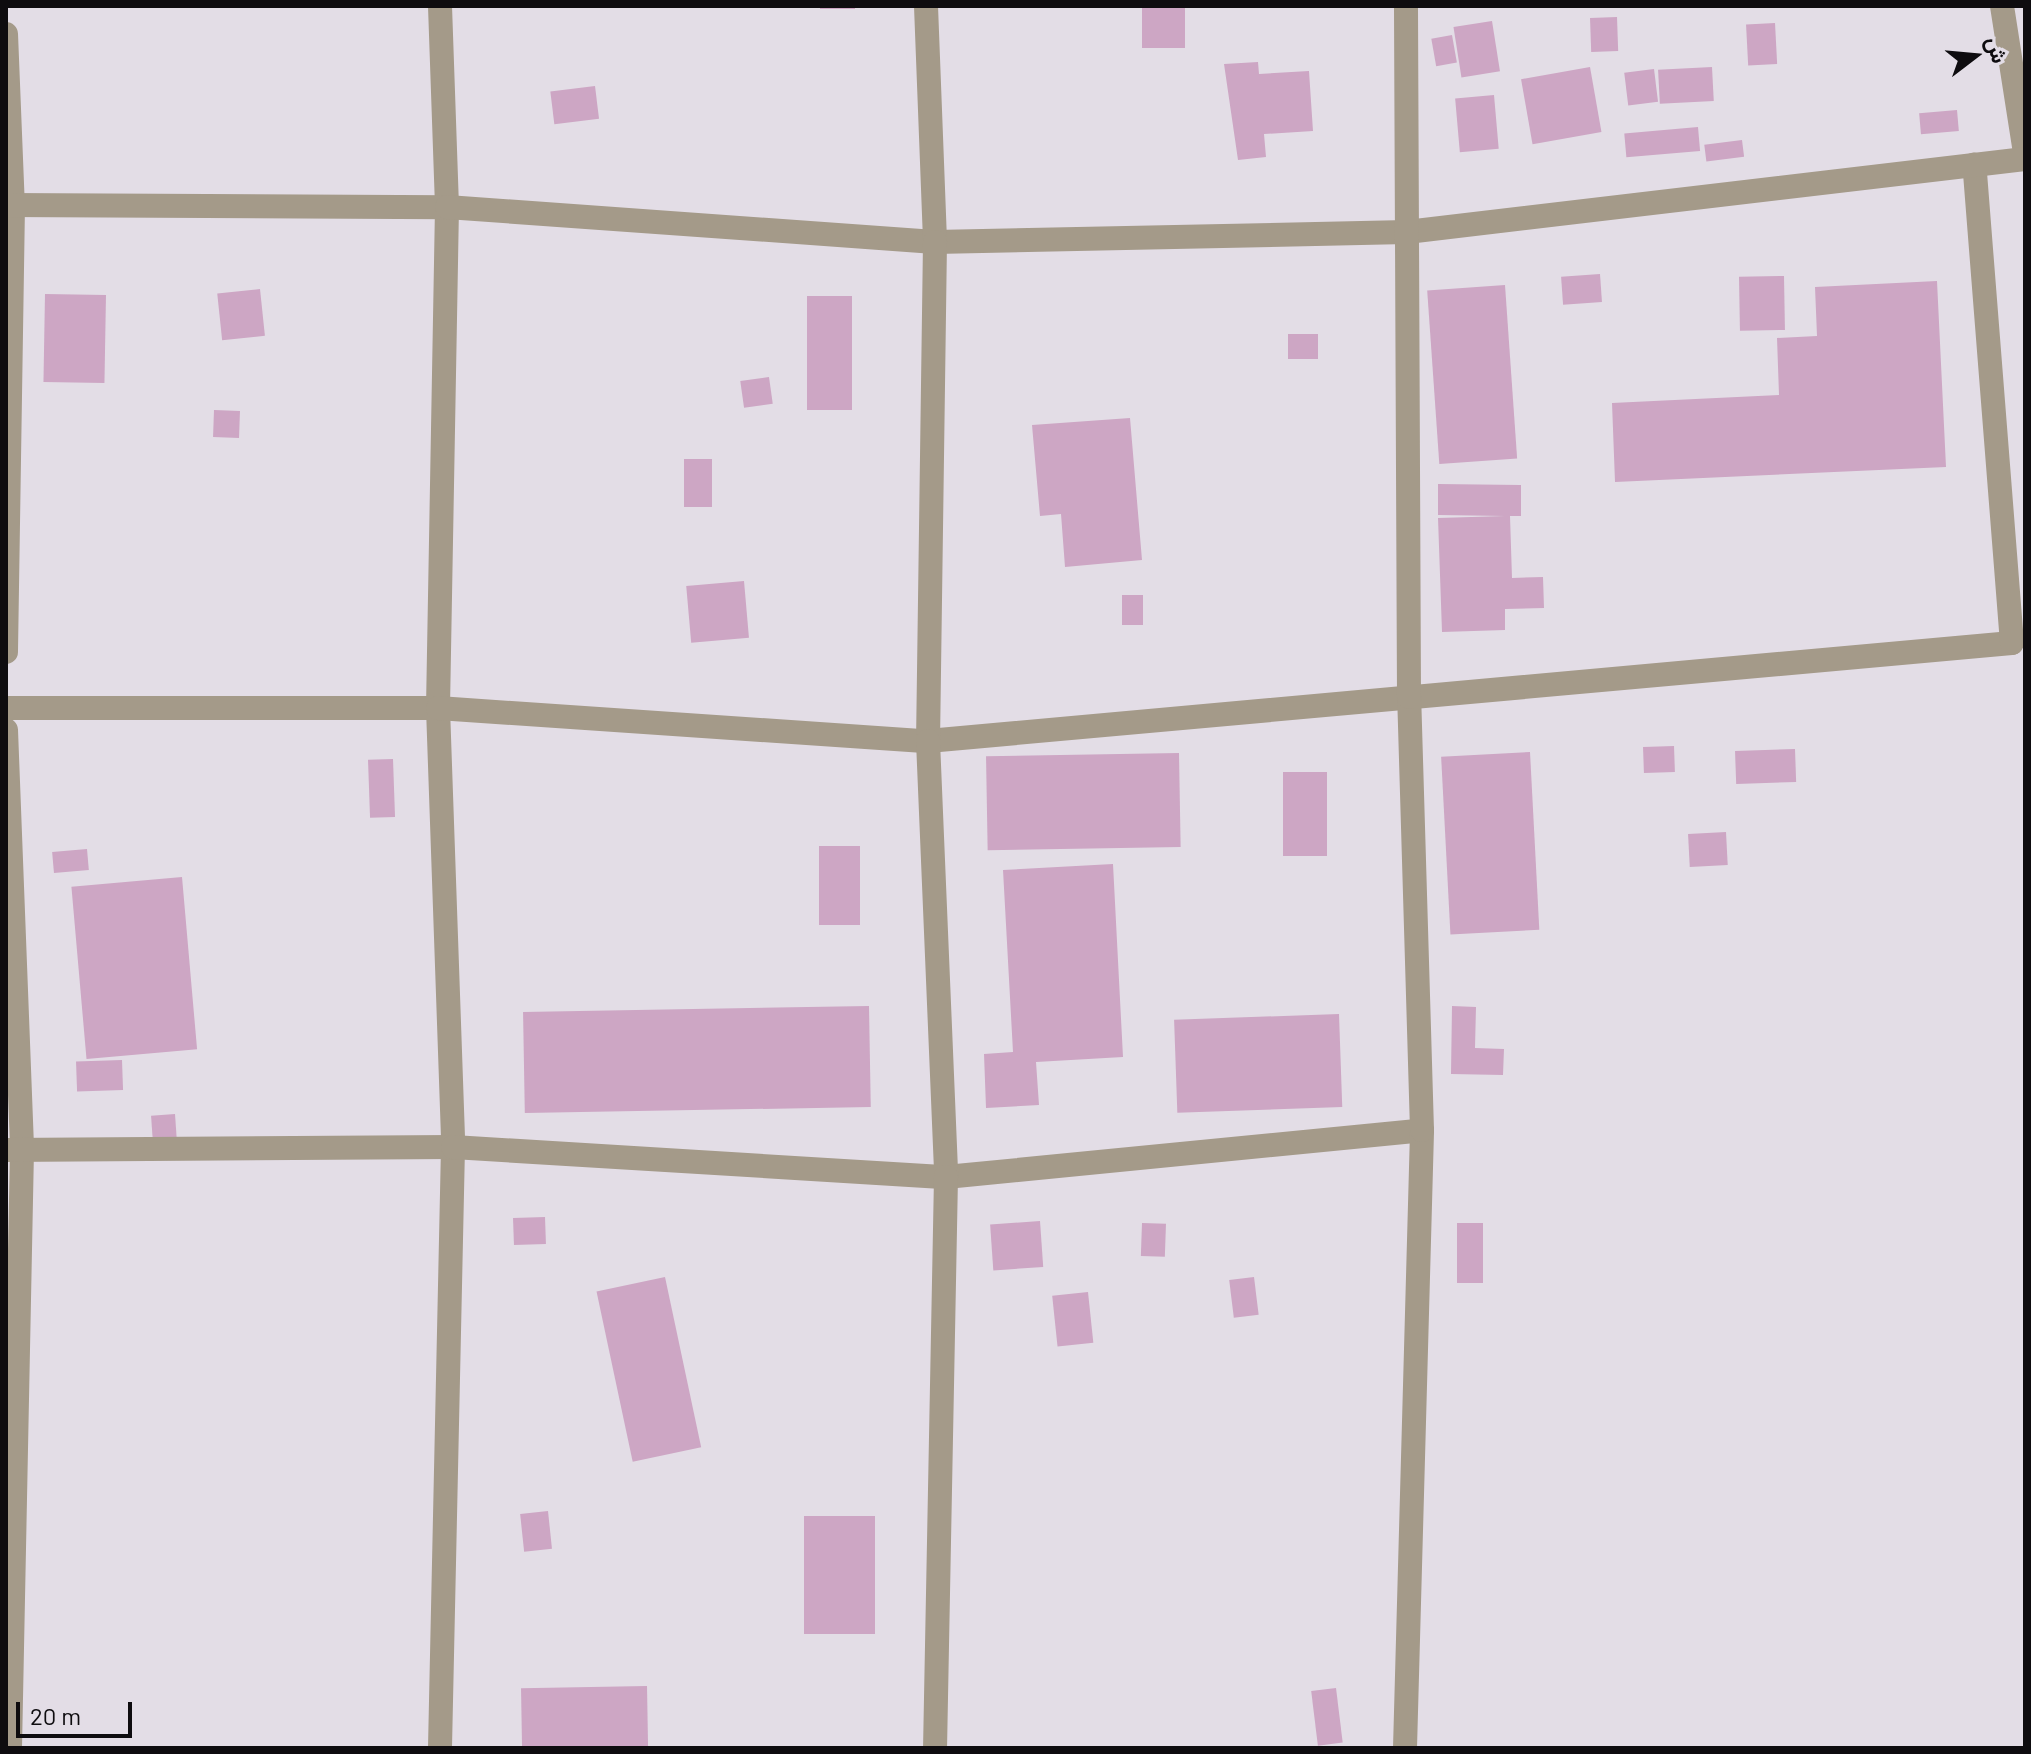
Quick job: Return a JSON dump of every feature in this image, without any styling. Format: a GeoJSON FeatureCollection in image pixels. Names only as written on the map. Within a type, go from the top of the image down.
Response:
{"type":"FeatureCollection","features":[{"type":"Feature","properties":{"kind":"street"},"geometry":{"type":"LineString","coordinates":[[440,6],[447,207],[438,708],[453,1147],[440,1748]]}},
{"type":"Feature","properties":{"kind":"street"},"geometry":{"type":"LineString","coordinates":[[926,6],[935,242],[928,741],[946,1177],[935,1748]]}},
{"type":"Feature","properties":{"kind":"street"},"geometry":{"type":"LineString","coordinates":[[1405,1748],[1422,1130],[1409,697],[1406,6]]}},
{"type":"Feature","properties":{"kind":"street"},"geometry":{"type":"LineString","coordinates":[[9,205],[447,207],[935,242],[1407,232],[1974,165],[2025,156],[2002,6]]}},
{"type":"Feature","properties":{"kind":"street"},"geometry":{"type":"LineString","coordinates":[[6,34],[9,205],[6,652]]}},
{"type":"Feature","properties":{"kind":"street"},"geometry":{"type":"LineString","coordinates":[[6,708],[438,708],[928,741],[2012,643],[1974,165]]}},
{"type":"Feature","properties":{"kind":"street"},"geometry":{"type":"LineString","coordinates":[[6,730],[14,1150],[10,1748]]}},
{"type":"Feature","properties":{"kind":"street"},"geometry":{"type":"LineString","coordinates":[[14,1150],[453,1147],[946,1177],[1422,1130]]}},
{"type":"Feature","properties":{"kind":"building"},"geometry":{"type":"Polygon","coordinates":[[[820,6],[855,6],[855,9],[820,9],[820,6]]]}},
{"type":"Feature","properties":{"kind":"building"},"geometry":{"type":"Polygon","coordinates":[[[1142,6],[1185,6],[1185,48],[1142,48],[1142,6]]]}},
{"type":"Feature","properties":{"kind":"building"},"geometry":{"type":"Polygon","coordinates":[[[1617,17],[1618,51],[1591,52],[1590,18],[1617,17]]]}},
{"type":"Feature","properties":{"kind":"building"},"geometry":{"type":"Polygon","coordinates":[[[1492,21],[1500,71],[1461,77],[1453,27],[1492,21]]]}},
{"type":"Feature","properties":{"kind":"building"},"geometry":{"type":"Polygon","coordinates":[[[1775,23],[1777,64],[1748,65],[1746,25],[1775,23]]]}},
{"type":"Feature","properties":{"kind":"building"},"geometry":{"type":"Polygon","coordinates":[[[1452,35],[1457,63],[1436,66],[1431,39],[1452,35]]]}},
{"type":"Feature","properties":{"kind":"building"},"geometry":{"type":"Polygon","coordinates":[[[1258,62],[1259,74],[1309,71],[1313,131],[1264,134],[1266,157],[1238,160],[1224,64],[1258,62]]]}},
{"type":"Feature","properties":{"kind":"building"},"geometry":{"type":"Polygon","coordinates":[[[1590,67],[1601,132],[1533,144],[1521,79],[1590,67]]]}},
{"type":"Feature","properties":{"kind":"building"},"geometry":{"type":"Polygon","coordinates":[[[1712,67],[1714,101],[1660,104],[1658,70],[1712,67]]]}},
{"type":"Feature","properties":{"kind":"building"},"geometry":{"type":"Polygon","coordinates":[[[1654,69],[1658,102],[1628,105],[1624,73],[1654,69]]]}},
{"type":"Feature","properties":{"kind":"building"},"geometry":{"type":"Polygon","coordinates":[[[595,86],[599,119],[554,124],[550,91],[595,86]]]}},
{"type":"Feature","properties":{"kind":"building"},"geometry":{"type":"Polygon","coordinates":[[[1494,95],[1499,149],[1460,152],[1455,98],[1494,95]]]}},
{"type":"Feature","properties":{"kind":"building"},"geometry":{"type":"Polygon","coordinates":[[[1957,110],[1959,131],[1921,134],[1919,113],[1957,110]]]}},
{"type":"Feature","properties":{"kind":"building"},"geometry":{"type":"Polygon","coordinates":[[[1698,127],[1700,151],[1626,157],[1624,133],[1698,127]]]}},
{"type":"Feature","properties":{"kind":"building"},"geometry":{"type":"Polygon","coordinates":[[[1742,140],[1744,157],[1706,162],[1704,145],[1742,140]]]}},
{"type":"Feature","properties":{"kind":"building"},"geometry":{"type":"Polygon","coordinates":[[[1600,274],[1602,302],[1563,305],[1561,277],[1600,274]]]}},
{"type":"Feature","properties":{"kind":"building"},"geometry":{"type":"Polygon","coordinates":[[[1784,276],[1785,330],[1740,331],[1739,277],[1784,276]]]}},
{"type":"Feature","properties":{"kind":"building"},"geometry":{"type":"Polygon","coordinates":[[[1937,281],[1946,467],[1615,482],[1612,403],[1779,395],[1777,338],[1817,336],[1815,287],[1937,281]]]}},
{"type":"Feature","properties":{"kind":"building"},"geometry":{"type":"Polygon","coordinates":[[[1505,285],[1517,459],[1439,464],[1427,290],[1505,285]]]}},
{"type":"Feature","properties":{"kind":"building"},"geometry":{"type":"Polygon","coordinates":[[[260,289],[265,336],[222,340],[217,293],[260,289]]]}},
{"type":"Feature","properties":{"kind":"building"},"geometry":{"type":"Polygon","coordinates":[[[45,294],[106,295],[104,383],[43,382],[45,294]]]}},
{"type":"Feature","properties":{"kind":"building"},"geometry":{"type":"Polygon","coordinates":[[[807,296],[852,296],[852,410],[807,410],[807,296]]]}},
{"type":"Feature","properties":{"kind":"building"},"geometry":{"type":"Polygon","coordinates":[[[1288,334],[1318,334],[1318,359],[1288,359],[1288,334]]]}},
{"type":"Feature","properties":{"kind":"building"},"geometry":{"type":"Polygon","coordinates":[[[769,377],[773,404],[744,408],[740,381],[769,377]]]}},
{"type":"Feature","properties":{"kind":"building"},"geometry":{"type":"Polygon","coordinates":[[[214,410],[240,411],[239,438],[213,437],[214,410]]]}},
{"type":"Feature","properties":{"kind":"building"},"geometry":{"type":"Polygon","coordinates":[[[1130,418],[1142,560],[1065,567],[1061,514],[1040,516],[1032,425],[1130,418]]]}},
{"type":"Feature","properties":{"kind":"building"},"geometry":{"type":"Polygon","coordinates":[[[684,459],[712,459],[712,507],[684,507],[684,459]]]}},
{"type":"Feature","properties":{"kind":"building"},"geometry":{"type":"Polygon","coordinates":[[[1438,484],[1521,485],[1521,516],[1510,516],[1512,578],[1543,577],[1544,608],[1505,609],[1505,630],[1442,632],[1438,518],[1505,516],[1438,515],[1438,484]]]}},
{"type":"Feature","properties":{"kind":"building"},"geometry":{"type":"Polygon","coordinates":[[[744,581],[749,638],[691,643],[686,586],[744,581]]]}},
{"type":"Feature","properties":{"kind":"building"},"geometry":{"type":"Polygon","coordinates":[[[1122,595],[1143,595],[1143,625],[1122,625],[1122,595]]]}},
{"type":"Feature","properties":{"kind":"building"},"geometry":{"type":"Polygon","coordinates":[[[1674,746],[1675,772],[1644,773],[1643,747],[1674,746]]]}},
{"type":"Feature","properties":{"kind":"building"},"geometry":{"type":"Polygon","coordinates":[[[1795,749],[1796,782],[1736,784],[1735,751],[1795,749]]]}},
{"type":"Feature","properties":{"kind":"building"},"geometry":{"type":"Polygon","coordinates":[[[1530,752],[1539,930],[1450,934],[1441,757],[1530,752]]]}},
{"type":"Feature","properties":{"kind":"building"},"geometry":{"type":"Polygon","coordinates":[[[1179,753],[1181,847],[988,850],[986,756],[1179,753]]]}},
{"type":"Feature","properties":{"kind":"building"},"geometry":{"type":"Polygon","coordinates":[[[393,759],[395,817],[370,818],[368,760],[393,759]]]}},
{"type":"Feature","properties":{"kind":"building"},"geometry":{"type":"Polygon","coordinates":[[[1283,772],[1327,772],[1327,856],[1283,856],[1283,772]]]}},
{"type":"Feature","properties":{"kind":"building"},"geometry":{"type":"Polygon","coordinates":[[[1726,832],[1728,865],[1690,867],[1688,834],[1726,832]]]}},
{"type":"Feature","properties":{"kind":"building"},"geometry":{"type":"Polygon","coordinates":[[[819,846],[860,846],[860,925],[819,925],[819,846]]]}},
{"type":"Feature","properties":{"kind":"building"},"geometry":{"type":"Polygon","coordinates":[[[87,849],[89,870],[54,873],[52,852],[87,849]]]}},
{"type":"Feature","properties":{"kind":"building"},"geometry":{"type":"Polygon","coordinates":[[[1113,864],[1123,1057],[1036,1062],[1039,1105],[986,1108],[984,1054],[1013,1052],[1003,870],[1113,864]]]}},
{"type":"Feature","properties":{"kind":"building"},"geometry":{"type":"Polygon","coordinates":[[[182,877],[197,1049],[87,1059],[71,887],[182,877]]]}},
{"type":"Feature","properties":{"kind":"building"},"geometry":{"type":"Polygon","coordinates":[[[869,1006],[871,1107],[525,1113],[523,1012],[869,1006]]]}},
{"type":"Feature","properties":{"kind":"building"},"geometry":{"type":"Polygon","coordinates":[[[1452,1006],[1476,1007],[1475,1048],[1504,1049],[1503,1075],[1451,1074],[1452,1006]]]}},
{"type":"Feature","properties":{"kind":"building"},"geometry":{"type":"Polygon","coordinates":[[[1339,1014],[1342,1107],[1177,1113],[1174,1020],[1339,1014]]]}},
{"type":"Feature","properties":{"kind":"building"},"geometry":{"type":"Polygon","coordinates":[[[122,1060],[123,1090],[77,1092],[76,1062],[122,1060]]]}},
{"type":"Feature","properties":{"kind":"building"},"geometry":{"type":"Polygon","coordinates":[[[175,1114],[177,1141],[153,1143],[151,1116],[175,1114]]]}},
{"type":"Feature","properties":{"kind":"building"},"geometry":{"type":"Polygon","coordinates":[[[545,1217],[546,1244],[514,1245],[513,1218],[545,1217]]]}},
{"type":"Feature","properties":{"kind":"building"},"geometry":{"type":"Polygon","coordinates":[[[1040,1221],[1043,1267],[993,1270],[990,1224],[1040,1221]]]}},
{"type":"Feature","properties":{"kind":"building"},"geometry":{"type":"Polygon","coordinates":[[[1142,1223],[1166,1224],[1165,1257],[1141,1256],[1142,1223]]]}},
{"type":"Feature","properties":{"kind":"building"},"geometry":{"type":"Polygon","coordinates":[[[1457,1223],[1483,1223],[1483,1283],[1457,1283],[1457,1223]]]}},
{"type":"Feature","properties":{"kind":"building"},"geometry":{"type":"Polygon","coordinates":[[[665,1277],[701,1447],[633,1462],[597,1292],[665,1277]]]}},
{"type":"Feature","properties":{"kind":"building"},"geometry":{"type":"Polygon","coordinates":[[[1254,1277],[1259,1315],[1234,1318],[1229,1280],[1254,1277]]]}},
{"type":"Feature","properties":{"kind":"building"},"geometry":{"type":"Polygon","coordinates":[[[1088,1292],[1093,1343],[1058,1346],[1052,1296],[1088,1292]]]}},
{"type":"Feature","properties":{"kind":"building"},"geometry":{"type":"Polygon","coordinates":[[[548,1511],[552,1549],[524,1552],[520,1514],[548,1511]]]}},
{"type":"Feature","properties":{"kind":"building"},"geometry":{"type":"Polygon","coordinates":[[[804,1516],[875,1516],[875,1634],[804,1634],[804,1516]]]}},
{"type":"Feature","properties":{"kind":"building"},"geometry":{"type":"Polygon","coordinates":[[[647,1686],[648,1748],[522,1748],[521,1688],[647,1686]]]}},
{"type":"Feature","properties":{"kind":"building"},"geometry":{"type":"Polygon","coordinates":[[[1336,1688],[1343,1743],[1318,1746],[1311,1691],[1336,1688]]]}}]}
